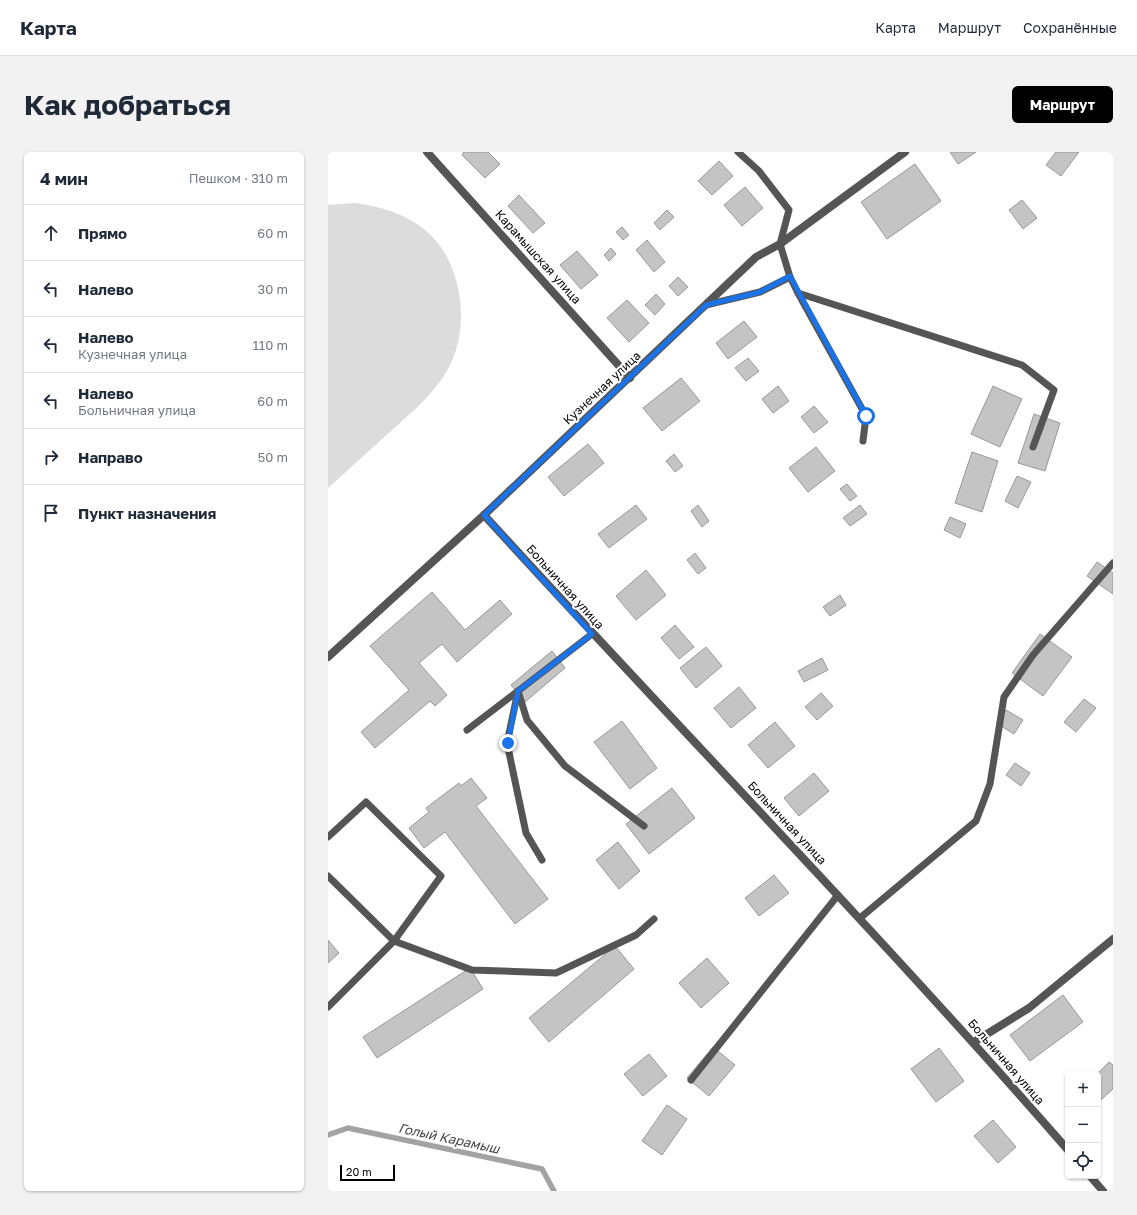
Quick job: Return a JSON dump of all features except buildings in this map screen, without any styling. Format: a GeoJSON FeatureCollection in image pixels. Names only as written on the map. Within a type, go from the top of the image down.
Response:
{"type":"FeatureCollection","features":[{"type":"Feature","properties":{"kind":"street","name":"Карамышская улица"},"geometry":{"type":"LineString","coordinates":[[427,152],[630,378]]}},
{"type":"Feature","properties":{"kind":"street","name":"Кузнечная улица"},"geometry":{"type":"LineString","coordinates":[[328,657],[484,515],[756,257],[780,244],[905,152]]}},
{"type":"Feature","properties":{"kind":"street","name":"Больничная улица"},"geometry":{"type":"LineString","coordinates":[[484,515],[592,634],[860,918],[974,1042],[1065,1147]]}},
{"type":"Feature","properties":{"kind":"street"},"geometry":{"type":"LineString","coordinates":[[974,1042],[1029,1008],[1113,939]]}},
{"type":"Feature","properties":{"kind":"street"},"geometry":{"type":"LineString","coordinates":[[1093,1179],[1103,1191]]}},
{"type":"Feature","properties":{"kind":"lane"},"geometry":{"type":"LineString","coordinates":[[738,152],[759,171],[789,210],[780,244],[790,276],[866,416],[863,441]]}},
{"type":"Feature","properties":{"kind":"lane"},"geometry":{"type":"LineString","coordinates":[[706,305],[760,292],[790,276]]}},
{"type":"Feature","properties":{"kind":"lane"},"geometry":{"type":"LineString","coordinates":[[798,293],[1022,365],[1054,390],[1033,447]]}},
{"type":"Feature","properties":{"kind":"lane"},"geometry":{"type":"LineString","coordinates":[[860,918],[976,821],[990,784],[1004,697],[1033,655],[1113,563]]}},
{"type":"Feature","properties":{"kind":"lane"},"geometry":{"type":"LineString","coordinates":[[467,730],[592,634]]}},
{"type":"Feature","properties":{"kind":"lane"},"geometry":{"type":"LineString","coordinates":[[518,691],[527,720],[565,766],[644,826]]}},
{"type":"Feature","properties":{"kind":"lane"},"geometry":{"type":"LineString","coordinates":[[518,691],[508,743],[526,833],[542,860]]}},
{"type":"Feature","properties":{"kind":"lane"},"geometry":{"type":"LineString","coordinates":[[328,837],[366,802],[442,876],[394,942],[328,1007]]}},
{"type":"Feature","properties":{"kind":"lane"},"geometry":{"type":"LineString","coordinates":[[328,876],[394,942],[472,970],[556,973],[636,935],[654,919]]}},
{"type":"Feature","properties":{"kind":"lane"},"geometry":{"type":"LineString","coordinates":[[691,1080],[838,895]]}},
{"type":"Feature","properties":{"kind":"shaded area"},"geometry":{"type":"Polygon","coordinates":[[[355,203],[369,205],[397,214],[422,227],[432,237],[449,261],[455,276],[461,308],[461,324],[459,340],[454,356],[447,370],[433,391],[416,409],[328,488],[328,205],[355,203]]]}},
{"type":"Feature","properties":{"kind":"waterway","name":"Голый Карамыш"},"geometry":{"type":"LineString","coordinates":[[328,1135],[348,1128],[542,1169],[554,1191]]}},
{"type":"Feature","properties":{"kind":"route"},"geometry":{"type":"LineString","coordinates":[[508,743],[518,691],[592,634],[484,515],[706,305],[760,292],[790,276],[866,416]]}}]}
